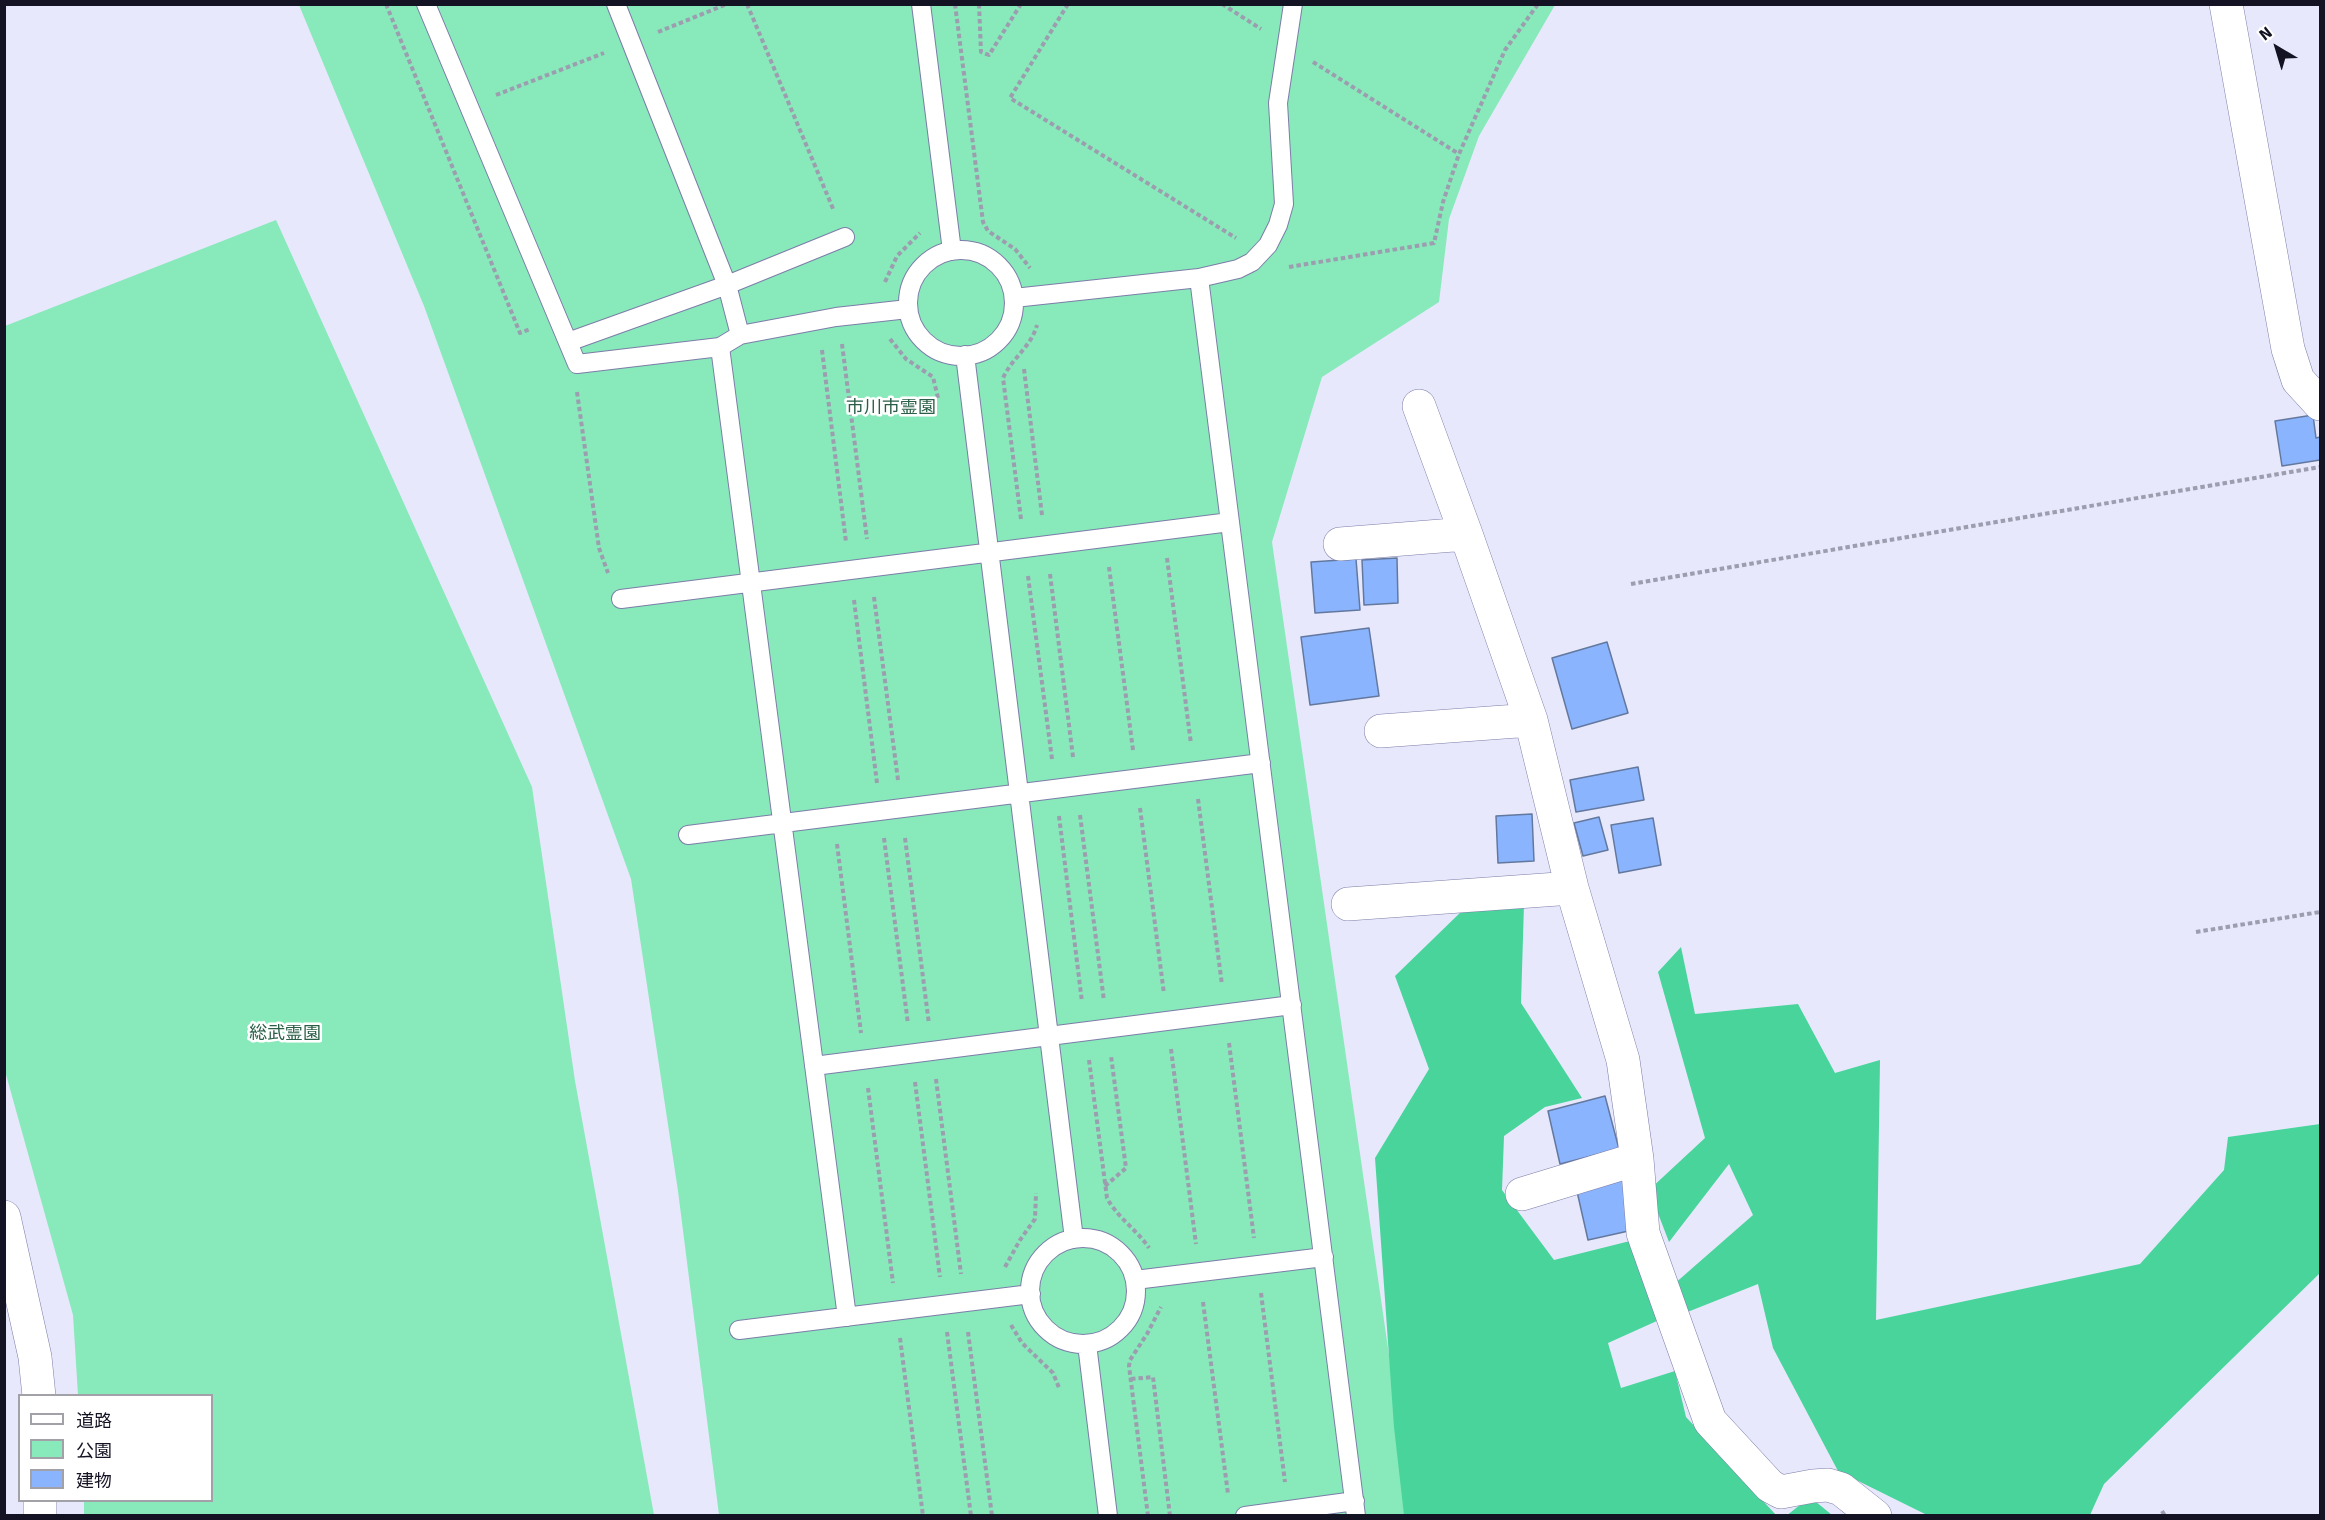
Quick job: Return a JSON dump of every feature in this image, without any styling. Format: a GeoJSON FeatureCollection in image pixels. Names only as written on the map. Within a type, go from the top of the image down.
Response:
{"type":"FeatureCollection","features":[{"type":"Feature","properties":{"kind":"street"},"geometry":{"type":"LineString","coordinates":[[2226,4],[2288,349],[2298,380],[2320,404]]}},
{"type":"Feature","properties":{"kind":"street"},"geometry":{"type":"LineString","coordinates":[[1419,406],[1531,720],[1572,888],[1623,1060],[1637,1159],[1643,1233],[1710,1421],[1770,1486],[1781,1492],[1828,1485],[1841,1489],[1875,1515]]}},
{"type":"Feature","properties":{"kind":"street"},"geometry":{"type":"LineString","coordinates":[[1340,544],[1466,534]]}},
{"type":"Feature","properties":{"kind":"street"},"geometry":{"type":"LineString","coordinates":[[1381,731],[1531,720]]}},
{"type":"Feature","properties":{"kind":"street"},"geometry":{"type":"LineString","coordinates":[[1348,904],[1572,888]]}},
{"type":"Feature","properties":{"kind":"street"},"geometry":{"type":"LineString","coordinates":[[1522,1194],[1637,1159]]}},
{"type":"Feature","properties":{"kind":"street"},"geometry":{"type":"LineString","coordinates":[[4,1217],[35,1357],[39,1394]]}},
{"type":"Feature","properties":{"kind":"lane"},"geometry":{"type":"LineString","coordinates":[[426,4],[577,364],[720,347],[740,335],[838,317],[908,309]]}},
{"type":"Feature","properties":{"kind":"lane"},"geometry":{"type":"LineString","coordinates":[[616,4],[728,285],[740,335]]}},
{"type":"Feature","properties":{"kind":"lane"},"geometry":{"type":"LineString","coordinates":[[921,4],[952,251]]}},
{"type":"Feature","properties":{"kind":"lane"},"geometry":{"type":"LineString","coordinates":[[1014,298],[1199,278],[1238,269],[1252,262],[1268,245],[1278,225],[1284,204],[1278,103],[1293,4]]}},
{"type":"Feature","properties":{"kind":"lane"},"geometry":{"type":"LineString","coordinates":[[568,342],[728,285],[845,237]]}},
{"type":"Feature","properties":{"kind":"lane"},"geometry":{"type":"LineString","coordinates":[[970,250],[993,260],[1008,279],[1014,298],[1013,315],[1001,337],[982,351],[964,355],[945,353],[924,341],[911,321],[908,309],[911,284],[916,273],[935,257],[952,251],[970,250]]}},
{"type":"Feature","properties":{"kind":"lane"},"geometry":{"type":"LineString","coordinates":[[1199,278],[1355,1508],[1245,1515]]}},
{"type":"Feature","properties":{"kind":"lane"},"geometry":{"type":"LineString","coordinates":[[720,347],[846,1317]]}},
{"type":"Feature","properties":{"kind":"lane"},"geometry":{"type":"LineString","coordinates":[[964,355],[1074,1239]]}},
{"type":"Feature","properties":{"kind":"lane"},"geometry":{"type":"LineString","coordinates":[[621,599],[1230,522]]}},
{"type":"Feature","properties":{"kind":"lane"},"geometry":{"type":"LineString","coordinates":[[688,835],[1261,763]]}},
{"type":"Feature","properties":{"kind":"lane"},"geometry":{"type":"LineString","coordinates":[[814,1066],[1292,1005]]}},
{"type":"Feature","properties":{"kind":"lane"},"geometry":{"type":"LineString","coordinates":[[1092,1238],[1115,1248],[1131,1267],[1137,1291],[1135,1303],[1124,1325],[1105,1340],[1087,1344],[1068,1342],[1047,1330],[1033,1309],[1031,1294],[1034,1273],[1039,1262],[1057,1245],[1074,1239],[1092,1238]]}},
{"type":"Feature","properties":{"kind":"lane"},"geometry":{"type":"LineString","coordinates":[[1135,1280],[1324,1257]]}},
{"type":"Feature","properties":{"kind":"lane"},"geometry":{"type":"LineString","coordinates":[[739,1330],[1031,1294]]}},
{"type":"Feature","properties":{"kind":"lane"},"geometry":{"type":"LineString","coordinates":[[1087,1344],[1108,1515]]}},
{"type":"Feature","properties":{"kind":"path"},"geometry":{"type":"LineString","coordinates":[[386,4],[520,333],[539,325]]}},
{"type":"Feature","properties":{"kind":"path"},"geometry":{"type":"LineString","coordinates":[[469,106],[727,4]]}},
{"type":"Feature","properties":{"kind":"path"},"geometry":{"type":"LineString","coordinates":[[747,4],[845,237]]}},
{"type":"Feature","properties":{"kind":"path"},"geometry":{"type":"LineString","coordinates":[[955,4],[983,222],[988,231],[1015,249],[1030,270]]}},
{"type":"Feature","properties":{"kind":"path"},"geometry":{"type":"LineString","coordinates":[[979,4],[981,52],[989,55],[1021,4]]}},
{"type":"Feature","properties":{"kind":"path"},"geometry":{"type":"LineString","coordinates":[[1068,4],[1010,98],[1260,253]]}},
{"type":"Feature","properties":{"kind":"path"},"geometry":{"type":"LineString","coordinates":[[1222,4],[1459,154]]}},
{"type":"Feature","properties":{"kind":"path"},"geometry":{"type":"LineString","coordinates":[[1238,269],[1266,271],[1434,243],[1443,202],[1459,154],[1505,50],[1538,4]]}},
{"type":"Feature","properties":{"kind":"path"},"geometry":{"type":"LineString","coordinates":[[884,285],[897,256],[920,234],[919,228]]}},
{"type":"Feature","properties":{"kind":"path"},"geometry":{"type":"LineString","coordinates":[[1022,526],[1003,378],[1035,334],[1038,315]]}},
{"type":"Feature","properties":{"kind":"path"},"geometry":{"type":"LineString","coordinates":[[838,317],[992,1515]]}},
{"type":"Feature","properties":{"kind":"path"},"geometry":{"type":"LineString","coordinates":[[818,321],[971,1515]]}},
{"type":"Feature","properties":{"kind":"path"},"geometry":{"type":"LineString","coordinates":[[887,332],[906,359],[933,377],[939,405]]}},
{"type":"Feature","properties":{"kind":"path"},"geometry":{"type":"LineString","coordinates":[[577,364],[576,383],[599,548],[621,599]]}},
{"type":"Feature","properties":{"kind":"path"},"geometry":{"type":"LineString","coordinates":[[1631,584],[2320,467]]}},
{"type":"Feature","properties":{"kind":"path"},"geometry":{"type":"LineString","coordinates":[[1028,573],[1053,766]]}},
{"type":"Feature","properties":{"kind":"path"},"geometry":{"type":"LineString","coordinates":[[1058,814],[1083,1010]]}},
{"type":"Feature","properties":{"kind":"path"},"geometry":{"type":"LineString","coordinates":[[833,817],[923,1515]]}},
{"type":"Feature","properties":{"kind":"path"},"geometry":{"type":"LineString","coordinates":[[2196,932],[2320,912]]}},
{"type":"Feature","properties":{"kind":"path"},"geometry":{"type":"LineString","coordinates":[[1089,1056],[1107,1198],[1111,1207],[1134,1228],[1150,1250]]}},
{"type":"Feature","properties":{"kind":"path"},"geometry":{"type":"LineString","coordinates":[[1002,1273],[1020,1240],[1035,1219],[1037,1207],[1035,1182]]}},
{"type":"Feature","properties":{"kind":"path"},"geometry":{"type":"LineString","coordinates":[[1148,1515],[1130,1360],[1147,1334],[1163,1301]]}},
{"type":"Feature","properties":{"kind":"path"},"geometry":{"type":"LineString","coordinates":[[1007,1319],[1022,1343],[1053,1373],[1062,1396]]}},
{"type":"Feature","properties":{"kind":"path"},"geometry":{"type":"LineString","coordinates":[[1131,1379],[1152,1377],[1170,1515]]}},
{"type":"Feature","properties":{"kind":"path"},"geometry":{"type":"LineString","coordinates":[[2162,1511],[2165,1515]]}},
{"type":"Feature","properties":{"kind":"green space","name":"市川市霊園"},"geometry":{"type":"Polygon","coordinates":[[[299,5],[1555,5],[1479,136],[1449,219],[1439,302],[1322,377],[1272,542],[1412,1515],[719,1515],[678,1191],[631,879],[424,306],[299,5]]]}},
{"type":"Feature","properties":{"kind":"green space","name":"総武霊園"},"geometry":{"type":"Polygon","coordinates":[[[276,220],[532,787],[575,1081],[654,1515],[84,1515],[84,1502],[213,1502],[213,1394],[78,1394],[73,1315],[5,1071],[5,326],[276,220]]]}},
{"type":"Feature","properties":{"kind":"green space"},"geometry":{"type":"Polygon","coordinates":[[[1524,904],[1521,1003],[1582,1098],[1545,1107],[1504,1136],[1502,1190],[1554,1260],[1634,1240],[1659,1320],[1608,1343],[1621,1388],[1675,1371],[1686,1417],[1776,1515],[1404,1515],[1394,1427],[1375,1158],[1429,1069],[1395,976],[1465,908],[1524,904]]]}},
{"type":"Feature","properties":{"kind":"green space"},"geometry":{"type":"Polygon","coordinates":[[[1681,947],[1695,1014],[1798,1004],[1835,1073],[1880,1060],[1876,1320],[2140,1264],[2224,1170],[2228,1137],[2320,1124],[2320,1273],[2104,1484],[2090,1515],[1927,1515],[1838,1471],[1773,1348],[1758,1284],[1685,1313],[1673,1285],[1753,1215],[1729,1164],[1669,1242],[1649,1190],[1705,1138],[1658,972],[1681,947]]]}},
{"type":"Feature","properties":{"kind":"green space"},"geometry":{"type":"Polygon","coordinates":[[[1810,1497],[1832,1515],[1786,1516],[1810,1497]]]}},
{"type":"Feature","properties":{"kind":"building"},"geometry":{"type":"Polygon","coordinates":[[[2313,415],[2316,438],[2320,437],[2320,460],[2282,466],[2275,421],[2313,415]]]}},
{"type":"Feature","properties":{"kind":"building"},"geometry":{"type":"Polygon","coordinates":[[[1397,558],[1398,603],[1364,605],[1362,560],[1397,558]]]}},
{"type":"Feature","properties":{"kind":"building"},"geometry":{"type":"Polygon","coordinates":[[[1356,559],[1360,610],[1315,613],[1311,562],[1356,559]]]}},
{"type":"Feature","properties":{"kind":"building"},"geometry":{"type":"Polygon","coordinates":[[[1369,628],[1379,696],[1310,705],[1301,637],[1369,628]]]}},
{"type":"Feature","properties":{"kind":"building"},"geometry":{"type":"Polygon","coordinates":[[[1607,642],[1628,713],[1572,729],[1552,658],[1607,642]]]}},
{"type":"Feature","properties":{"kind":"building"},"geometry":{"type":"Polygon","coordinates":[[[1638,767],[1644,800],[1576,812],[1570,780],[1638,767]]]}},
{"type":"Feature","properties":{"kind":"building"},"geometry":{"type":"Polygon","coordinates":[[[1532,814],[1534,861],[1498,863],[1496,816],[1532,814]]]}},
{"type":"Feature","properties":{"kind":"building"},"geometry":{"type":"Polygon","coordinates":[[[1599,817],[1608,850],[1583,856],[1574,823],[1599,817]]]}},
{"type":"Feature","properties":{"kind":"building"},"geometry":{"type":"Polygon","coordinates":[[[1653,818],[1661,865],[1619,873],[1611,825],[1653,818]]]}},
{"type":"Feature","properties":{"kind":"building"},"geometry":{"type":"Polygon","coordinates":[[[1605,1096],[1619,1149],[1560,1164],[1548,1111],[1605,1096]]]}},
{"type":"Feature","properties":{"kind":"building"},"geometry":{"type":"Polygon","coordinates":[[[1622,1177],[1633,1230],[1588,1240],[1576,1187],[1622,1177]]]}}]}
